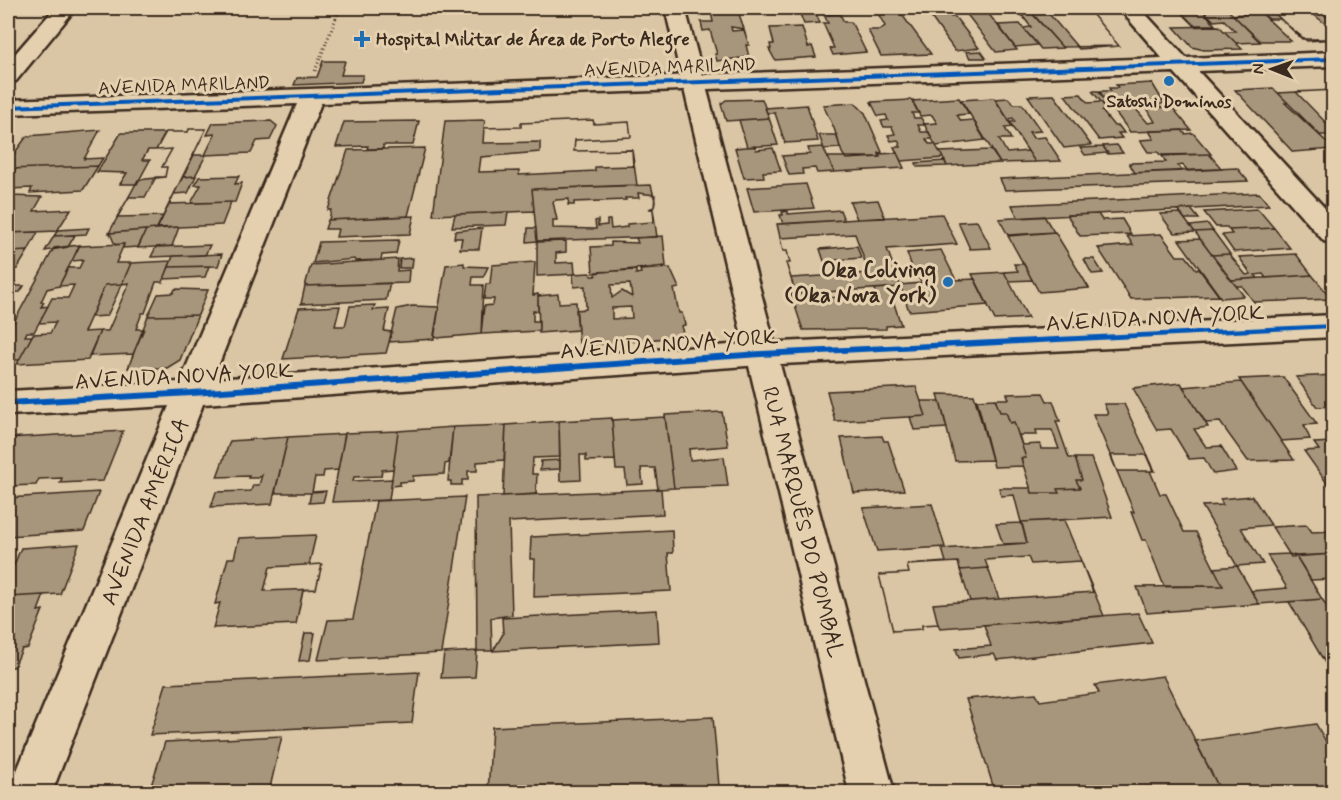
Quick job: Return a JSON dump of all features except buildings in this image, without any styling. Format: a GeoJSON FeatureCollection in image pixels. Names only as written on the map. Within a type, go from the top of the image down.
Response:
{"type":"FeatureCollection","features":[{"type":"Feature","properties":{"kind":"street"},"geometry":{"type":"LineString","coordinates":[[8,76],[66,8]]}},
{"type":"Feature","properties":{"kind":"street","name":"RUA MARQUÊS DO POMBAL"},"geometry":{"type":"LineString","coordinates":[[675,8],[872,792]]}},
{"type":"Feature","properties":{"kind":"street"},"geometry":{"type":"LineString","coordinates":[[1129,8],[1334,235]]}},
{"type":"Feature","properties":{"kind":"street","name":"AVENIDA MARILAND"},"geometry":{"type":"LineString","coordinates":[[8,107],[313,84],[692,81],[1334,59]]}},
{"type":"Feature","properties":{"kind":"street","name":"AVENIDA AMÉRICA"},"geometry":{"type":"LineString","coordinates":[[30,792],[192,393],[313,84]]}},
{"type":"Feature","properties":{"kind":"street","name":"AVENIDA NOVA YORK"},"geometry":{"type":"LineString","coordinates":[[8,403],[192,393],[761,354],[1334,326]]}},
{"type":"Feature","properties":{"kind":"path"},"geometry":{"type":"LineString","coordinates":[[313,84],[340,8]]}},
{"type":"Feature","properties":{"kind":"cycle path"},"geometry":{"type":"LineString","coordinates":[[8,107],[1334,59]]}},
{"type":"Feature","properties":{"kind":"cycle path"},"geometry":{"type":"LineString","coordinates":[[8,403],[192,393],[761,354],[1334,326]]}},
{"type":"Feature","properties":{"kind":"place","name":"Hospital Militar de Área de Porto Alegre"},"geometry":{"type":"Point","coordinates":[362,39]}},
{"type":"Feature","properties":{"kind":"place","name":"Satoshi Dominos"},"geometry":{"type":"Point","coordinates":[1169,81]}},
{"type":"Feature","properties":{"kind":"place","name":"Oka Coliving (Oka Nova York)"},"geometry":{"type":"Point","coordinates":[948,282]}}]}
